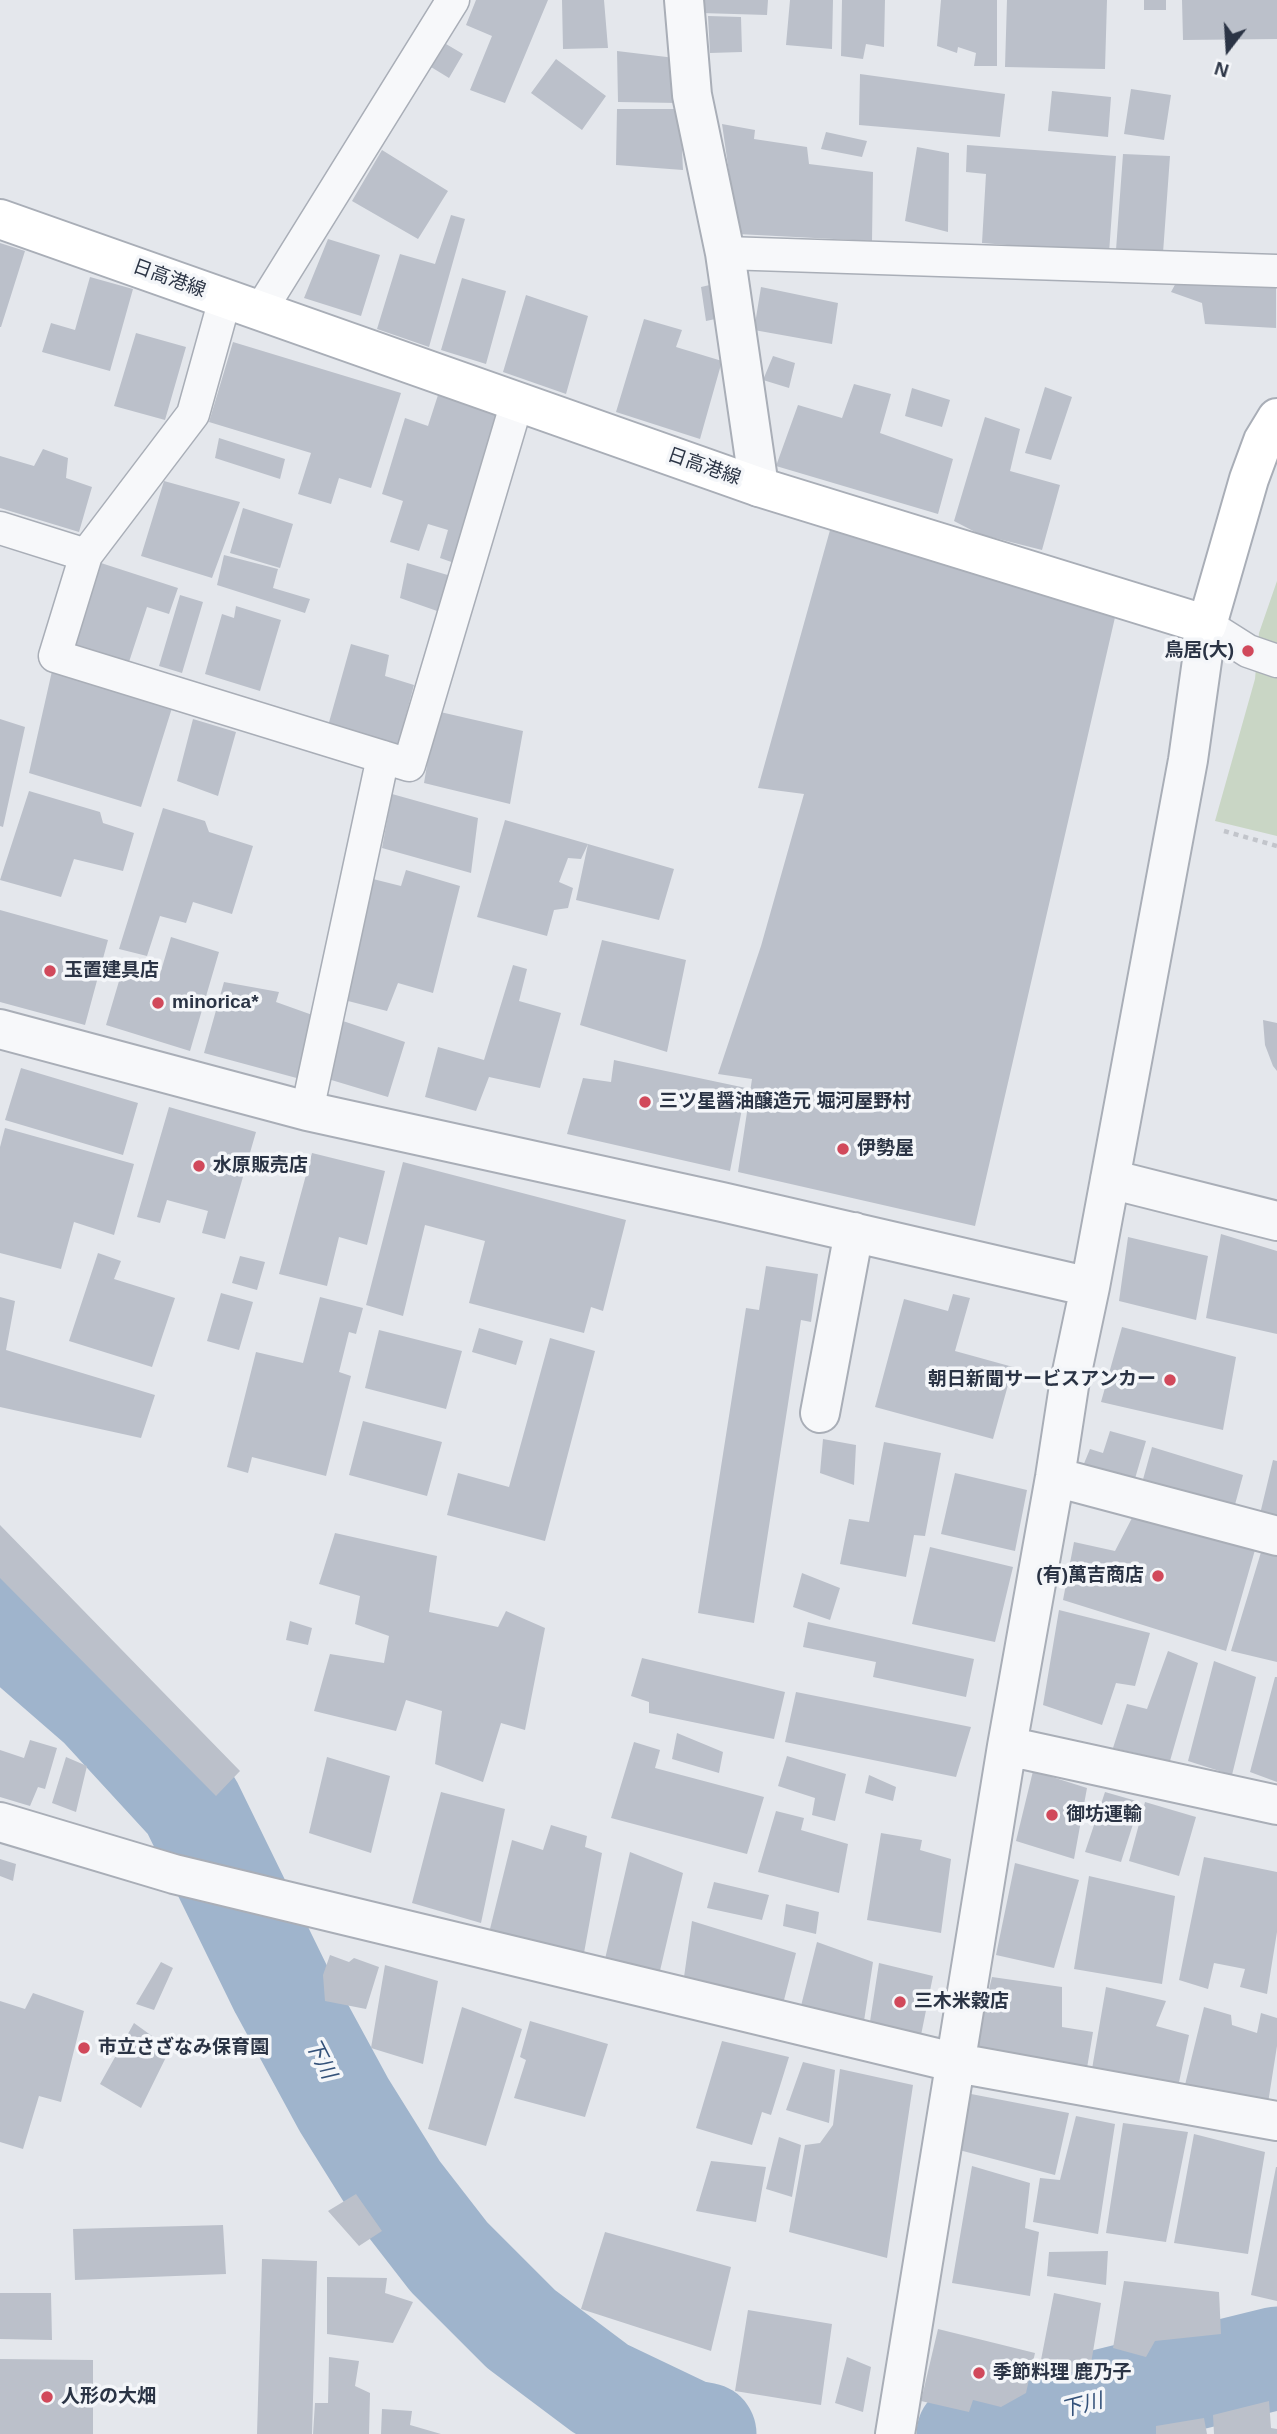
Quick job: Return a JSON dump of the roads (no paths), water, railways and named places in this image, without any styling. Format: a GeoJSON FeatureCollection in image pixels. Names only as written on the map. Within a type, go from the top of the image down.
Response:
{"type":"FeatureCollection","features":[{"type":"Feature","properties":{"kind":"main road","name":"日高港線"},"geometry":{"type":"LineString","coordinates":[[0,219],[759,487],[1207,625]]}},
{"type":"Feature","properties":{"kind":"main road"},"geometry":{"type":"LineString","coordinates":[[1207,625],[1249,479],[1263,441],[1277,418]]}},
{"type":"Feature","properties":{"kind":"street"},"geometry":{"type":"LineString","coordinates":[[684,0],[692,95],[725,253],[759,487]]}},
{"type":"Feature","properties":{"kind":"street"},"geometry":{"type":"LineString","coordinates":[[896,2428],[1007,1746],[1069,1386],[1090,1287],[1188,760],[1207,625]]}},
{"type":"Feature","properties":{"kind":"street"},"geometry":{"type":"LineString","coordinates":[[0,1029],[307,1111],[1090,1287]]}},
{"type":"Feature","properties":{"kind":"street"},"geometry":{"type":"LineString","coordinates":[[1110,1179],[1277,1222]]}},
{"type":"Feature","properties":{"kind":"street"},"geometry":{"type":"LineString","coordinates":[[820,1413],[854,1232]]}},
{"type":"Feature","properties":{"kind":"street"},"geometry":{"type":"LineString","coordinates":[[1055,1477],[1277,1536]]}},
{"type":"Feature","properties":{"kind":"street"},"geometry":{"type":"LineString","coordinates":[[1007,1746],[1277,1805]]}},
{"type":"Feature","properties":{"kind":"street"},"geometry":{"type":"LineString","coordinates":[[0,1822],[174,1874],[957,2063],[1277,2121]]}},
{"type":"Feature","properties":{"kind":"lane"},"geometry":{"type":"LineString","coordinates":[[453,0],[243,305],[193,414],[86,555],[55,656],[409,765],[517,401]]}},
{"type":"Feature","properties":{"kind":"lane"},"geometry":{"type":"LineString","coordinates":[[725,253],[1277,271]]}},
{"type":"Feature","properties":{"kind":"lane"},"geometry":{"type":"LineString","coordinates":[[0,528],[86,555]]}},
{"type":"Feature","properties":{"kind":"lane"},"geometry":{"type":"LineString","coordinates":[[1207,625],[1248,651],[1277,661]]}},
{"type":"Feature","properties":{"kind":"lane"},"geometry":{"type":"LineString","coordinates":[[307,1111],[383,757]]}},
{"type":"Feature","properties":{"kind":"waterway","name":"下川"},"geometry":{"type":"LineString","coordinates":[[0,1619],[100,1706],[191,1805],[281,1989],[344,2105],[397,2190],[449,2257],[521,2329],[601,2389],[689,2431],[705,2434]]}},
{"type":"Feature","properties":{"kind":"waterway","name":"下川"},"geometry":{"type":"LineString","coordinates":[[968,2434],[1277,2358]]}},
{"type":"Feature","properties":{"kind":"place","name":"鳥居(大)"},"geometry":{"type":"Point","coordinates":[1248,651]}},
{"type":"Feature","properties":{"kind":"place","name":"玉置建具店"},"geometry":{"type":"Point","coordinates":[50,971]}},
{"type":"Feature","properties":{"kind":"place","name":"minorica*"},"geometry":{"type":"Point","coordinates":[158,1003]}},
{"type":"Feature","properties":{"kind":"place","name":"三ツ星醤油醸造元 堀河屋野村"},"geometry":{"type":"Point","coordinates":[645,1102]}},
{"type":"Feature","properties":{"kind":"place","name":"伊勢屋"},"geometry":{"type":"Point","coordinates":[843,1149]}},
{"type":"Feature","properties":{"kind":"place","name":"水原販売店"},"geometry":{"type":"Point","coordinates":[199,1166]}},
{"type":"Feature","properties":{"kind":"place","name":"朝日新聞サービスアンカー"},"geometry":{"type":"Point","coordinates":[1170,1380]}},
{"type":"Feature","properties":{"kind":"place","name":"(有)萬吉商店"},"geometry":{"type":"Point","coordinates":[1158,1576]}},
{"type":"Feature","properties":{"kind":"place","name":"御坊運輸"},"geometry":{"type":"Point","coordinates":[1052,1815]}},
{"type":"Feature","properties":{"kind":"place","name":"三木米穀店"},"geometry":{"type":"Point","coordinates":[900,2002]}},
{"type":"Feature","properties":{"kind":"place","name":"市立さざなみ保育園"},"geometry":{"type":"Point","coordinates":[84,2048]}},
{"type":"Feature","properties":{"kind":"place","name":"季節料理 鹿乃子"},"geometry":{"type":"Point","coordinates":[979,2373]}},
{"type":"Feature","properties":{"kind":"place","name":"人形の大畑"},"geometry":{"type":"Point","coordinates":[47,2397]}}]}
